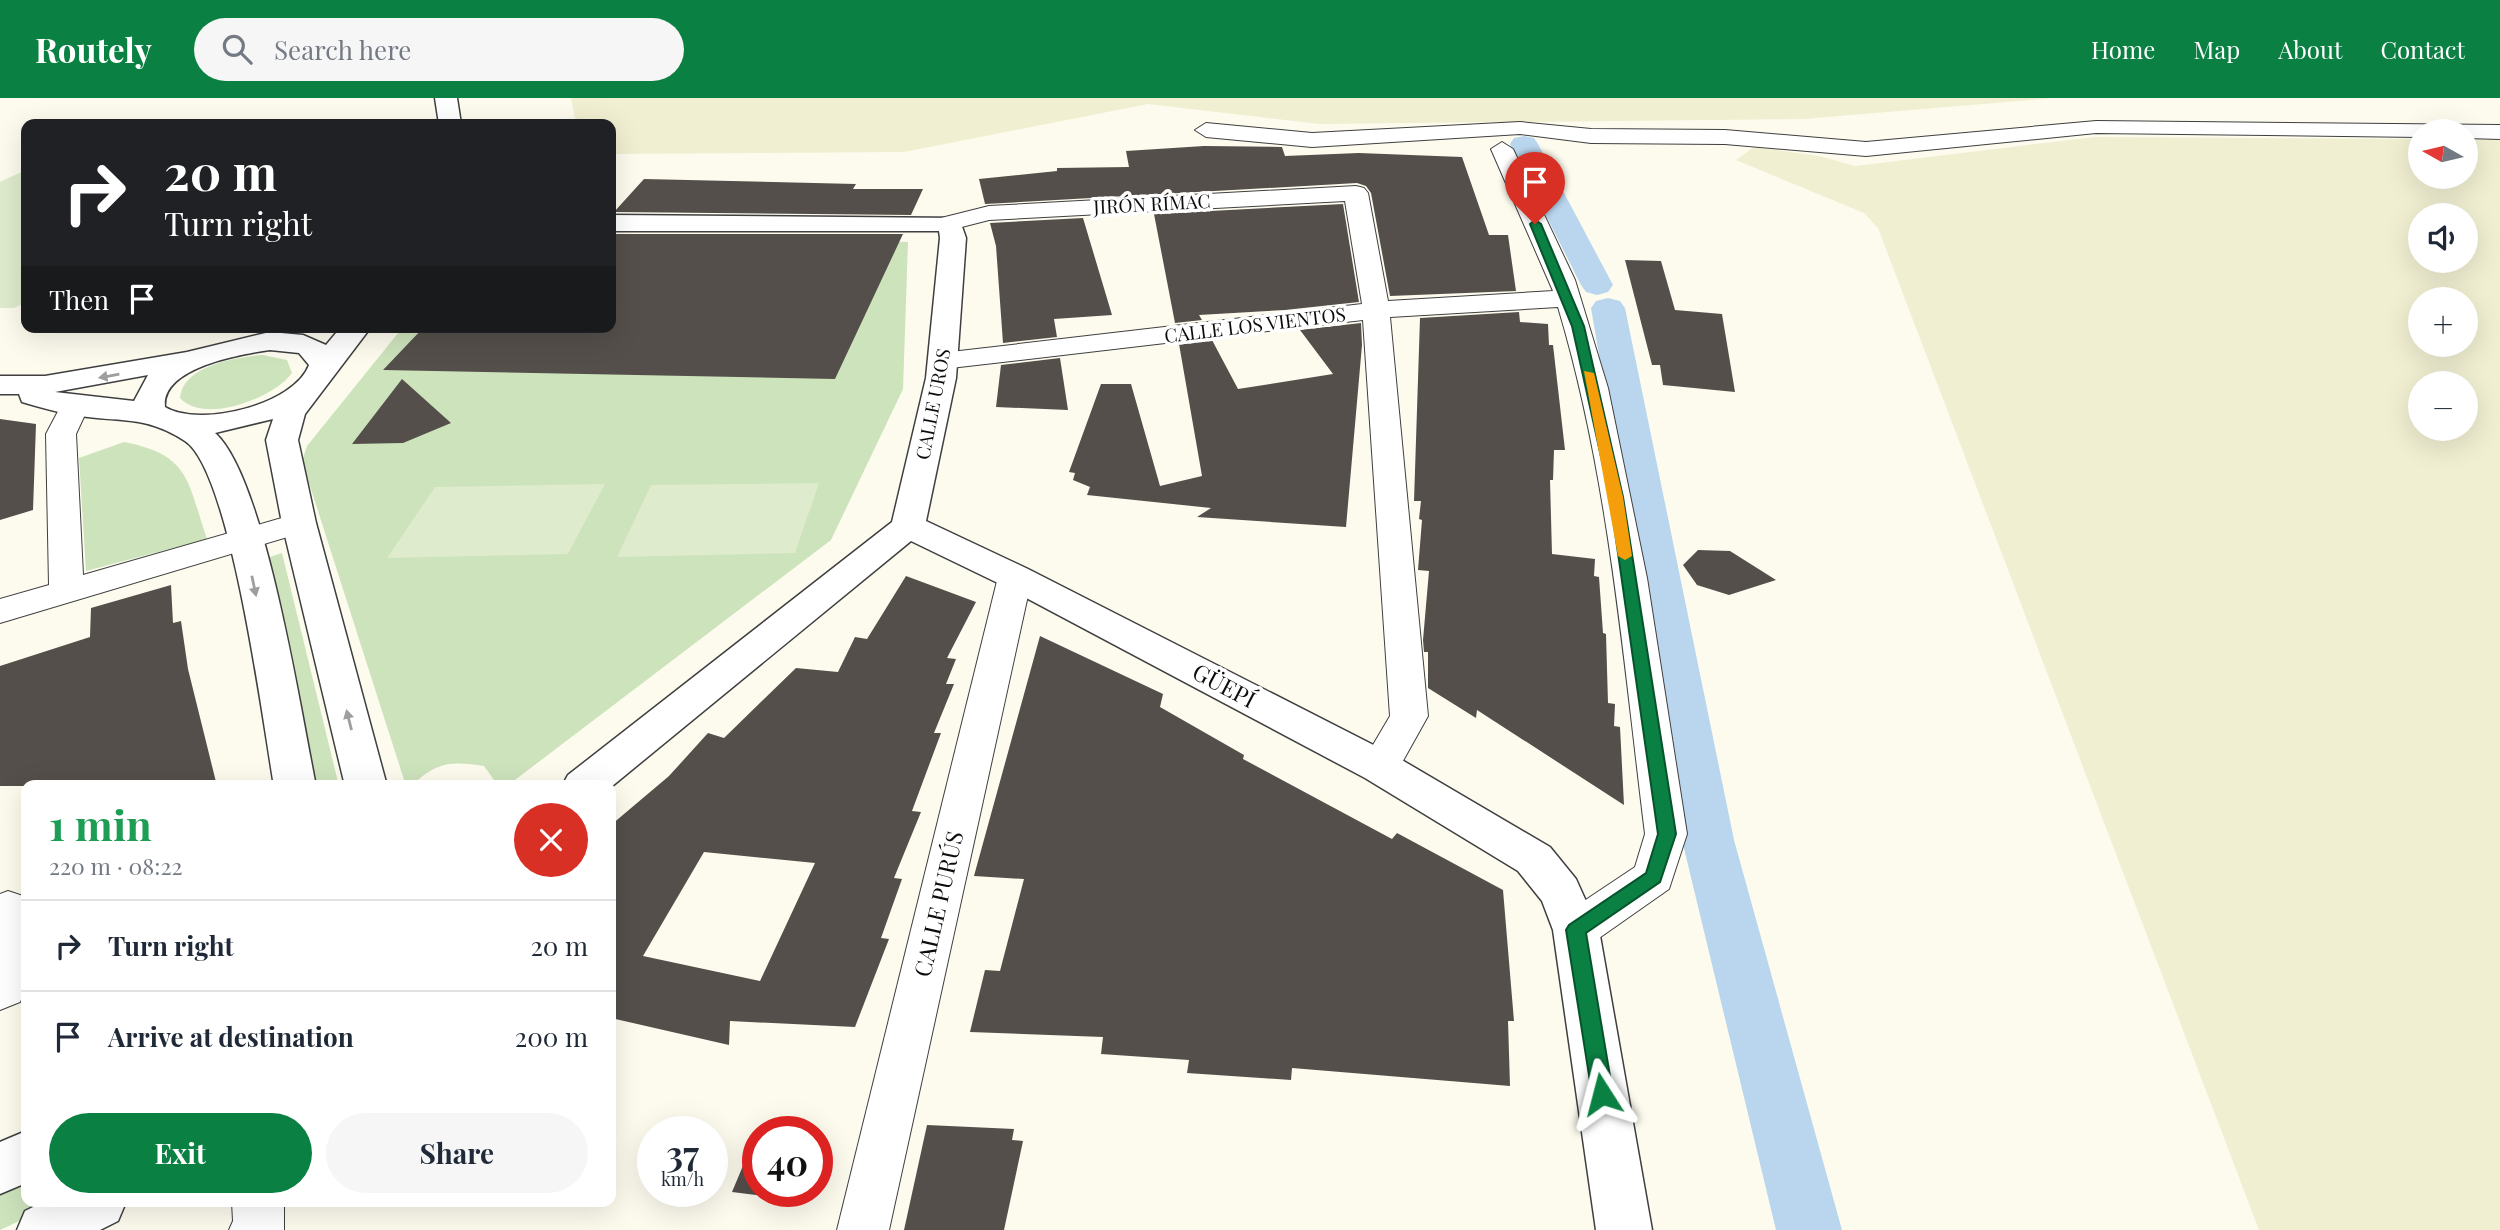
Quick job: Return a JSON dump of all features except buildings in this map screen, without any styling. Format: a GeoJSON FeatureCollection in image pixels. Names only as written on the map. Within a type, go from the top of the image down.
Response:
{"type":"FeatureCollection","features":[{"type":"Feature","properties":{"kind":"street"},"geometry":{"type":"LineString","coordinates":[[446,98],[449,119]]}},
{"type":"Feature","properties":{"kind":"street"},"geometry":{"type":"LineString","coordinates":[[1206,130],[1312,140],[1520,128],[1591,136],[1725,137],[1866,149],[2096,127],[2408,130]]}},
{"type":"Feature","properties":{"kind":"street"},"geometry":{"type":"LineString","coordinates":[[2478,131],[2500,132]]}},
{"type":"Feature","properties":{"kind":"street"},"geometry":{"type":"LineString","coordinates":[[1502,149],[1578,326],[1616,497],[1667,834],[1654,877],[1576,930]]}},
{"type":"Feature","properties":{"kind":"street","name":"JIRÓN RÍMAC"},"geometry":{"type":"LineString","coordinates":[[951,231],[989,213],[1356,193],[1376,310]]}},
{"type":"Feature","properties":{"kind":"street"},"geometry":{"type":"LineString","coordinates":[[616,223],[951,231]]}},
{"type":"Feature","properties":{"kind":"street","name":"CALLE UROS"},"geometry":{"type":"LineString","coordinates":[[908,526],[942,361],[951,231]]}},
{"type":"Feature","properties":{"kind":"street","name":"CALLE LOS VIENTOS"},"geometry":{"type":"LineString","coordinates":[[942,361],[1376,310],[1568,298]]}},
{"type":"Feature","properties":{"kind":"street"},"geometry":{"type":"LineString","coordinates":[[1376,310],[1409,716],[1380,767]]}},
{"type":"Feature","properties":{"kind":"street"},"geometry":{"type":"LineString","coordinates":[[0,387],[45,385],[96,378],[200,357],[243,345],[268,333]]}},
{"type":"Feature","properties":{"kind":"street"},"geometry":{"type":"LineString","coordinates":[[352,333],[290,414],[282,440],[299,523],[364,780]]}},
{"type":"Feature","properties":{"kind":"street"},"geometry":{"type":"LineString","coordinates":[[0,387],[74,406],[204,425],[253,415],[288,401],[317,377],[321,354],[311,346],[281,342],[243,345]]}},
{"type":"Feature","properties":{"kind":"street"},"geometry":{"type":"LineString","coordinates":[[200,357],[163,379],[152,391],[148,402],[165,418],[211,445],[226,472],[245,539],[294,780]]}},
{"type":"Feature","properties":{"kind":"street"},"geometry":{"type":"LineString","coordinates":[[67,592],[61,434],[74,406]]}},
{"type":"Feature","properties":{"kind":"street"},"geometry":{"type":"LineString","coordinates":[[0,611],[299,523]]}},
{"type":"Feature","properties":{"kind":"street"},"geometry":{"type":"LineString","coordinates":[[590,780],[908,526]]}},
{"type":"Feature","properties":{"kind":"street","name":"GÜEPÍ"},"geometry":{"type":"LineString","coordinates":[[908,526],[1015,577],[1380,767],[1534,859],[1562,890],[1576,930],[1624,1230]]}},
{"type":"Feature","properties":{"kind":"street","name":"CALLE PURÚS"},"geometry":{"type":"LineString","coordinates":[[863,1230],[1015,577]]}},
{"type":"Feature","properties":{"kind":"street"},"geometry":{"type":"LineString","coordinates":[[0,912],[9,909],[4,988],[0,990]]}},
{"type":"Feature","properties":{"kind":"street"},"geometry":{"type":"LineString","coordinates":[[0,1169],[21,1158]]}},
{"type":"Feature","properties":{"kind":"street"},"geometry":{"type":"LineString","coordinates":[[45,1230],[89,1207]]}},
{"type":"Feature","properties":{"kind":"street"},"geometry":{"type":"LineString","coordinates":[[255,1230],[259,1226],[258,1207]]}},
{"type":"Feature","properties":{"kind":"green space"},"geometry":{"type":"Polygon","coordinates":[[[571,98],[2054,98],[1804,119],[1319,124],[1148,104],[904,152],[616,154],[616,119],[575,119],[571,98]]]}},
{"type":"Feature","properties":{"kind":"green space"},"geometry":{"type":"Polygon","coordinates":[[[2095,137],[2408,139],[2408,189],[2478,189],[2478,139],[2500,139],[2500,1230],[2259,1230],[1878,228],[1864,213],[1736,160],[1754,147],[1819,156],[1855,166],[2095,137]]]}},
{"type":"Feature","properties":{"kind":"green space"},"geometry":{"type":"Polygon","coordinates":[[[21,172],[21,304],[14,308],[0,308],[0,182],[21,172]]]}},
{"type":"Feature","properties":{"kind":"green space"},"geometry":{"type":"Polygon","coordinates":[[[616,234],[908,242],[903,389],[831,540],[515,780],[494,780],[484,766],[453,764],[436,768],[418,780],[404,780],[302,461],[307,446],[398,333],[616,333],[616,234]]]}},
{"type":"Feature","properties":{"kind":"green space"},"geometry":{"type":"Polygon","coordinates":[[[263,355],[287,360],[292,373],[283,382],[255,399],[221,409],[205,409],[191,406],[180,398],[183,387],[201,370],[226,361],[263,355]]]}},
{"type":"Feature","properties":{"kind":"green space"},"geometry":{"type":"Polygon","coordinates":[[[124,442],[162,454],[174,463],[190,486],[207,539],[86,571],[79,458],[124,442]]]}},
{"type":"Feature","properties":{"kind":"green space"},"geometry":{"type":"Polygon","coordinates":[[[819,483],[795,553],[617,557],[651,485],[819,483]]]}},
{"type":"Feature","properties":{"kind":"green space"},"geometry":{"type":"Polygon","coordinates":[[[605,484],[568,554],[387,558],[435,487],[605,484]]]}},
{"type":"Feature","properties":{"kind":"green space"},"geometry":{"type":"Polygon","coordinates":[[[282,553],[338,780],[313,780],[263,559],[282,553]]]}},
{"type":"Feature","properties":{"kind":"green space"},"geometry":{"type":"Polygon","coordinates":[[[21,1180],[21,1207],[49,1207],[0,1230],[0,1190],[21,1180]]]}},
{"type":"Feature","properties":{"kind":"waterway"},"geometry":{"type":"LineString","coordinates":[[1524,144],[1597,285]]}},
{"type":"Feature","properties":{"kind":"waterway"},"geometry":{"type":"LineString","coordinates":[[1608,308],[1708,840],[1809,1230]]}},
{"type":"Feature","properties":{"kind":"slow traffic"},"geometry":{"type":"LineString","coordinates":[[1588,373],[1616,497],[1625,556]]}},
{"type":"Feature","properties":{"kind":"route"},"geometry":{"type":"LineString","coordinates":[[1535,224],[1578,326],[1616,497],[1667,834],[1654,877],[1576,930],[1602,1094]]}}]}
